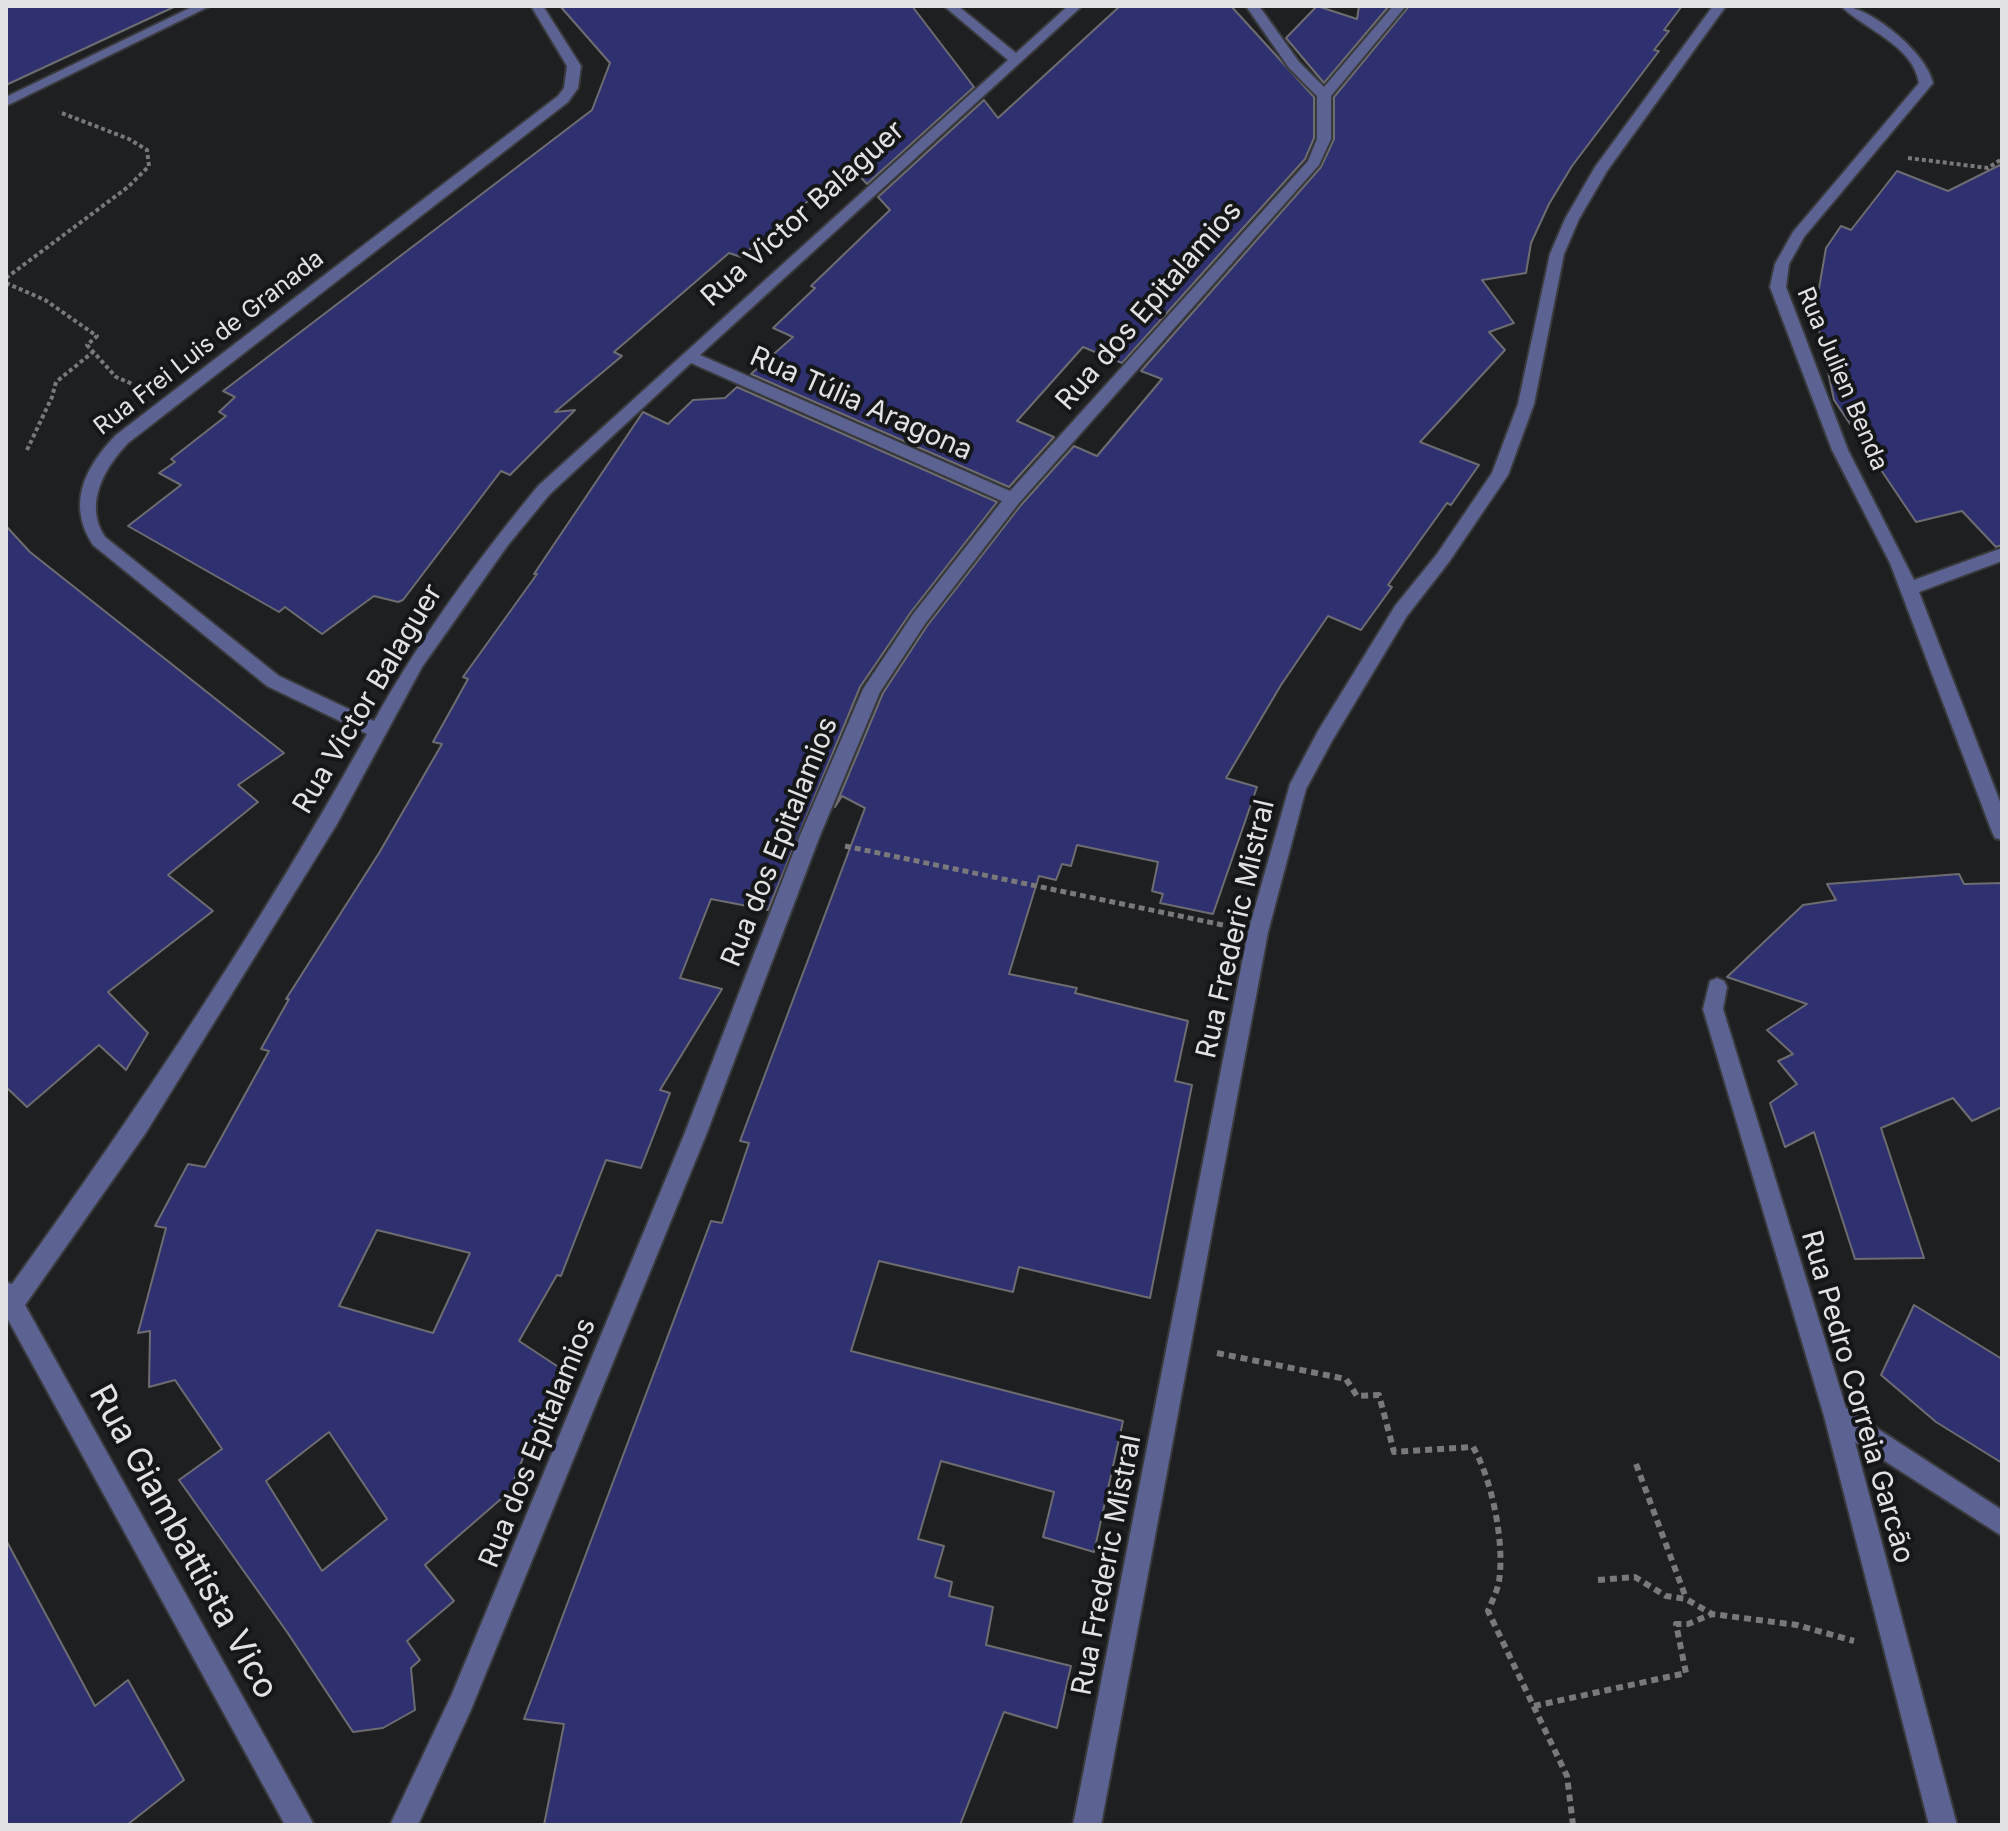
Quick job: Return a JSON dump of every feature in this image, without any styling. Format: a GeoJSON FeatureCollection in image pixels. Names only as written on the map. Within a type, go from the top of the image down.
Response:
{"type":"FeatureCollection","features":[{"type":"Feature","properties":{"kind":"street"},"geometry":{"type":"LineString","coordinates":[[13,99],[204,6]]}},
{"type":"Feature","properties":{"kind":"street","name":"Rua Frei Luis de Granada"},"geometry":{"type":"LineString","coordinates":[[378,731],[273,681],[114,556],[91,529],[88,515],[91,486],[100,462],[122,439],[563,99],[571,88],[574,66],[537,6]]}},
{"type":"Feature","properties":{"kind":"street"},"geometry":{"type":"LineString","coordinates":[[950,6],[1015,59]]}},
{"type":"Feature","properties":{"kind":"street","name":"Rua Victor Balaguer"},"geometry":{"type":"LineString","coordinates":[[10,1298],[137,1127],[330,818],[431,641],[502,541],[544,490],[1076,6]]}},
{"type":"Feature","properties":{"kind":"street"},"geometry":{"type":"LineString","coordinates":[[1252,6],[1294,65],[1324,95],[1400,6]]}},
{"type":"Feature","properties":{"kind":"street","name":"Rua Frederic Mistral"},"geometry":{"type":"LineString","coordinates":[[1087,1825],[1258,932],[1297,789],[1401,611],[1443,558],[1500,475],[1526,404],[1557,254],[1572,219],[1600,170],[1720,6]]}},
{"type":"Feature","properties":{"kind":"street","name":"Rua Julien Benda"},"geometry":{"type":"LineString","coordinates":[[1847,6],[1913,58],[1927,77],[1923,89],[1798,235],[1782,264],[1778,287],[1840,450],[1886,535],[2002,832]]}},
{"type":"Feature","properties":{"kind":"street","name":"Rua dos Epitalamios"},"geometry":{"type":"LineString","coordinates":[[404,1825],[461,1703],[695,1135],[809,838],[872,689],[919,619],[1013,499],[1314,162],[1324,139],[1324,95]]}},
{"type":"Feature","properties":{"kind":"street","name":"Rua Túlia Aragona"},"geometry":{"type":"LineString","coordinates":[[688,356],[1013,499]]}},
{"type":"Feature","properties":{"kind":"street"},"geometry":{"type":"LineString","coordinates":[[1908,589],[2002,554]]}},
{"type":"Feature","properties":{"kind":"street","name":"Rua Pedro Correia Garcão"},"geometry":{"type":"LineString","coordinates":[[1717,987],[1713,1009],[1836,1416],[1943,1825]]}},
{"type":"Feature","properties":{"kind":"street","name":"Rua Giambattista Vico"},"geometry":{"type":"LineString","coordinates":[[10,1298],[300,1825]]}},
{"type":"Feature","properties":{"kind":"street"},"geometry":{"type":"LineString","coordinates":[[1836,1416],[2002,1524]]}},
{"type":"Feature","properties":{"kind":"path"},"geometry":{"type":"LineString","coordinates":[[13,99],[129,139],[147,150],[149,166],[128,187],[6,281],[45,300],[97,336],[87,345],[116,377],[171,401]]}},
{"type":"Feature","properties":{"kind":"path"},"geometry":{"type":"LineString","coordinates":[[1867,153],[1988,168],[2002,159]]}},
{"type":"Feature","properties":{"kind":"path"},"geometry":{"type":"LineString","coordinates":[[27,450],[42,411],[56,392],[56,382],[93,352]]}},
{"type":"Feature","properties":{"kind":"path"},"geometry":{"type":"LineString","coordinates":[[809,838],[1258,932]]}},
{"type":"Feature","properties":{"kind":"path"},"geometry":{"type":"LineString","coordinates":[[1180,1330],[1209,1352],[1346,1379],[1357,1396],[1379,1395],[1394,1452],[1473,1447],[1479,1454],[1494,1504],[1500,1579],[1488,1611],[1567,1776],[1573,1825]]}},
{"type":"Feature","properties":{"kind":"path"},"geometry":{"type":"LineString","coordinates":[[1636,1464],[1686,1599]]}},
{"type":"Feature","properties":{"kind":"path"},"geometry":{"type":"LineString","coordinates":[[1598,1580],[1635,1577],[1666,1596],[1686,1599],[1712,1614],[1797,1625],[1897,1652]]}},
{"type":"Feature","properties":{"kind":"path"},"geometry":{"type":"LineString","coordinates":[[1534,1706],[1686,1673],[1676,1624],[1688,1624],[1712,1614]]}},
{"type":"Feature","properties":{"kind":"building"},"geometry":{"type":"Polygon","coordinates":[[[6,6],[176,6],[6,85],[6,6]]]}},
{"type":"Feature","properties":{"kind":"building"},"geometry":{"type":"Polygon","coordinates":[[[560,6],[912,6],[974,87],[867,184],[850,166],[741,257],[729,253],[614,352],[622,356],[555,412],[575,410],[510,475],[501,471],[403,600],[398,602],[374,596],[322,634],[285,607],[279,612],[128,526],[181,485],[159,473],[175,462],[171,459],[226,416],[219,412],[235,397],[223,391],[592,110],[610,63],[560,6]]]}},
{"type":"Feature","properties":{"kind":"building"},"geometry":{"type":"Polygon","coordinates":[[[1120,6],[1231,6],[1314,97],[1314,138],[1305,159],[1122,363],[1083,347],[1017,421],[1054,437],[1009,487],[751,374],[793,337],[773,328],[815,288],[811,286],[890,210],[878,197],[984,100],[998,118],[1120,6]]]}},
{"type":"Feature","properties":{"kind":"building"},"geometry":{"type":"Polygon","coordinates":[[[1317,6],[1357,19],[1359,6],[1389,6],[1324,83],[1286,38],[1317,6]]]}},
{"type":"Feature","properties":{"kind":"building"},"geometry":{"type":"Polygon","coordinates":[[[1409,6],[1682,6],[1664,30],[1669,31],[1654,50],[1659,51],[1572,166],[1549,204],[1531,243],[1526,273],[1482,280],[1514,323],[1489,332],[1505,350],[1420,442],[1479,465],[1451,505],[1447,503],[1388,585],[1392,587],[1361,630],[1328,616],[1281,685],[1226,778],[1257,787],[1213,914],[1160,903],[1163,894],[1152,891],[1158,862],[1077,845],[1071,866],[1062,864],[1056,880],[1039,876],[1009,974],[1077,988],[1075,993],[1188,1021],[1175,1081],[1192,1085],[1150,1298],[1019,1267],[1013,1292],[879,1261],[851,1351],[1123,1421],[1094,1552],[1043,1537],[1054,1492],[941,1461],[918,1539],[944,1546],[935,1577],[952,1582],[949,1596],[993,1607],[986,1645],[1071,1666],[1057,1728],[1004,1712],[960,1825],[544,1825],[564,1724],[524,1719],[711,1221],[722,1223],[749,1143],[740,1141],[865,808],[842,796],[835,807],[883,693],[927,626],[1021,505],[1074,446],[1097,456],[1162,379],[1141,371],[1321,167],[1334,139],[1334,97],[1409,6]]]}},
{"type":"Feature","properties":{"kind":"building"},"geometry":{"type":"Polygon","coordinates":[[[2002,164],[2002,545],[1996,547],[1962,511],[1916,522],[1834,400],[1815,311],[1826,248],[1841,226],[1851,230],[1897,171],[1948,191],[2002,164]]]}},
{"type":"Feature","properties":{"kind":"building"},"geometry":{"type":"Polygon","coordinates":[[[737,387],[997,502],[911,612],[860,687],[768,910],[711,899],[680,978],[722,989],[660,1090],[670,1093],[641,1168],[606,1160],[561,1276],[557,1275],[519,1341],[560,1368],[509,1492],[425,1565],[454,1601],[407,1641],[420,1660],[411,1668],[415,1710],[383,1728],[353,1732],[287,1632],[179,1480],[222,1449],[175,1380],[149,1387],[150,1331],[138,1333],[166,1228],[155,1226],[188,1164],[205,1167],[269,1051],[261,1049],[289,999],[286,999],[379,853],[442,744],[433,742],[468,679],[463,677],[537,574],[534,574],[643,412],[668,424],[693,400],[725,398],[737,387]],[[377,1230],[339,1306],[433,1333],[470,1253],[377,1230]],[[329,1432],[266,1481],[322,1571],[387,1519],[329,1432]]]}},
{"type":"Feature","properties":{"kind":"building"},"geometry":{"type":"Polygon","coordinates":[[[6,526],[30,552],[284,753],[238,785],[258,802],[168,875],[213,911],[108,992],[148,1033],[126,1070],[99,1045],[27,1107],[6,1087],[6,526]]]}},
{"type":"Feature","properties":{"kind":"building"},"geometry":{"type":"Polygon","coordinates":[[[1959,874],[1964,884],[2002,883],[2002,1107],[1972,1121],[1953,1098],[1881,1128],[1924,1258],[1855,1259],[1814,1132],[1785,1147],[1770,1103],[1797,1084],[1778,1061],[1793,1054],[1767,1030],[1807,1004],[1727,977],[1803,905],[1836,900],[1827,884],[1959,874]]]}},
{"type":"Feature","properties":{"kind":"building"},"geometry":{"type":"Polygon","coordinates":[[[1914,1305],[2002,1359],[2002,1463],[1936,1422],[1881,1375],[1914,1305]]]}},
{"type":"Feature","properties":{"kind":"building"},"geometry":{"type":"Polygon","coordinates":[[[6,1540],[95,1706],[128,1680],[184,1780],[127,1825],[6,1825],[6,1540]]]}}]}
